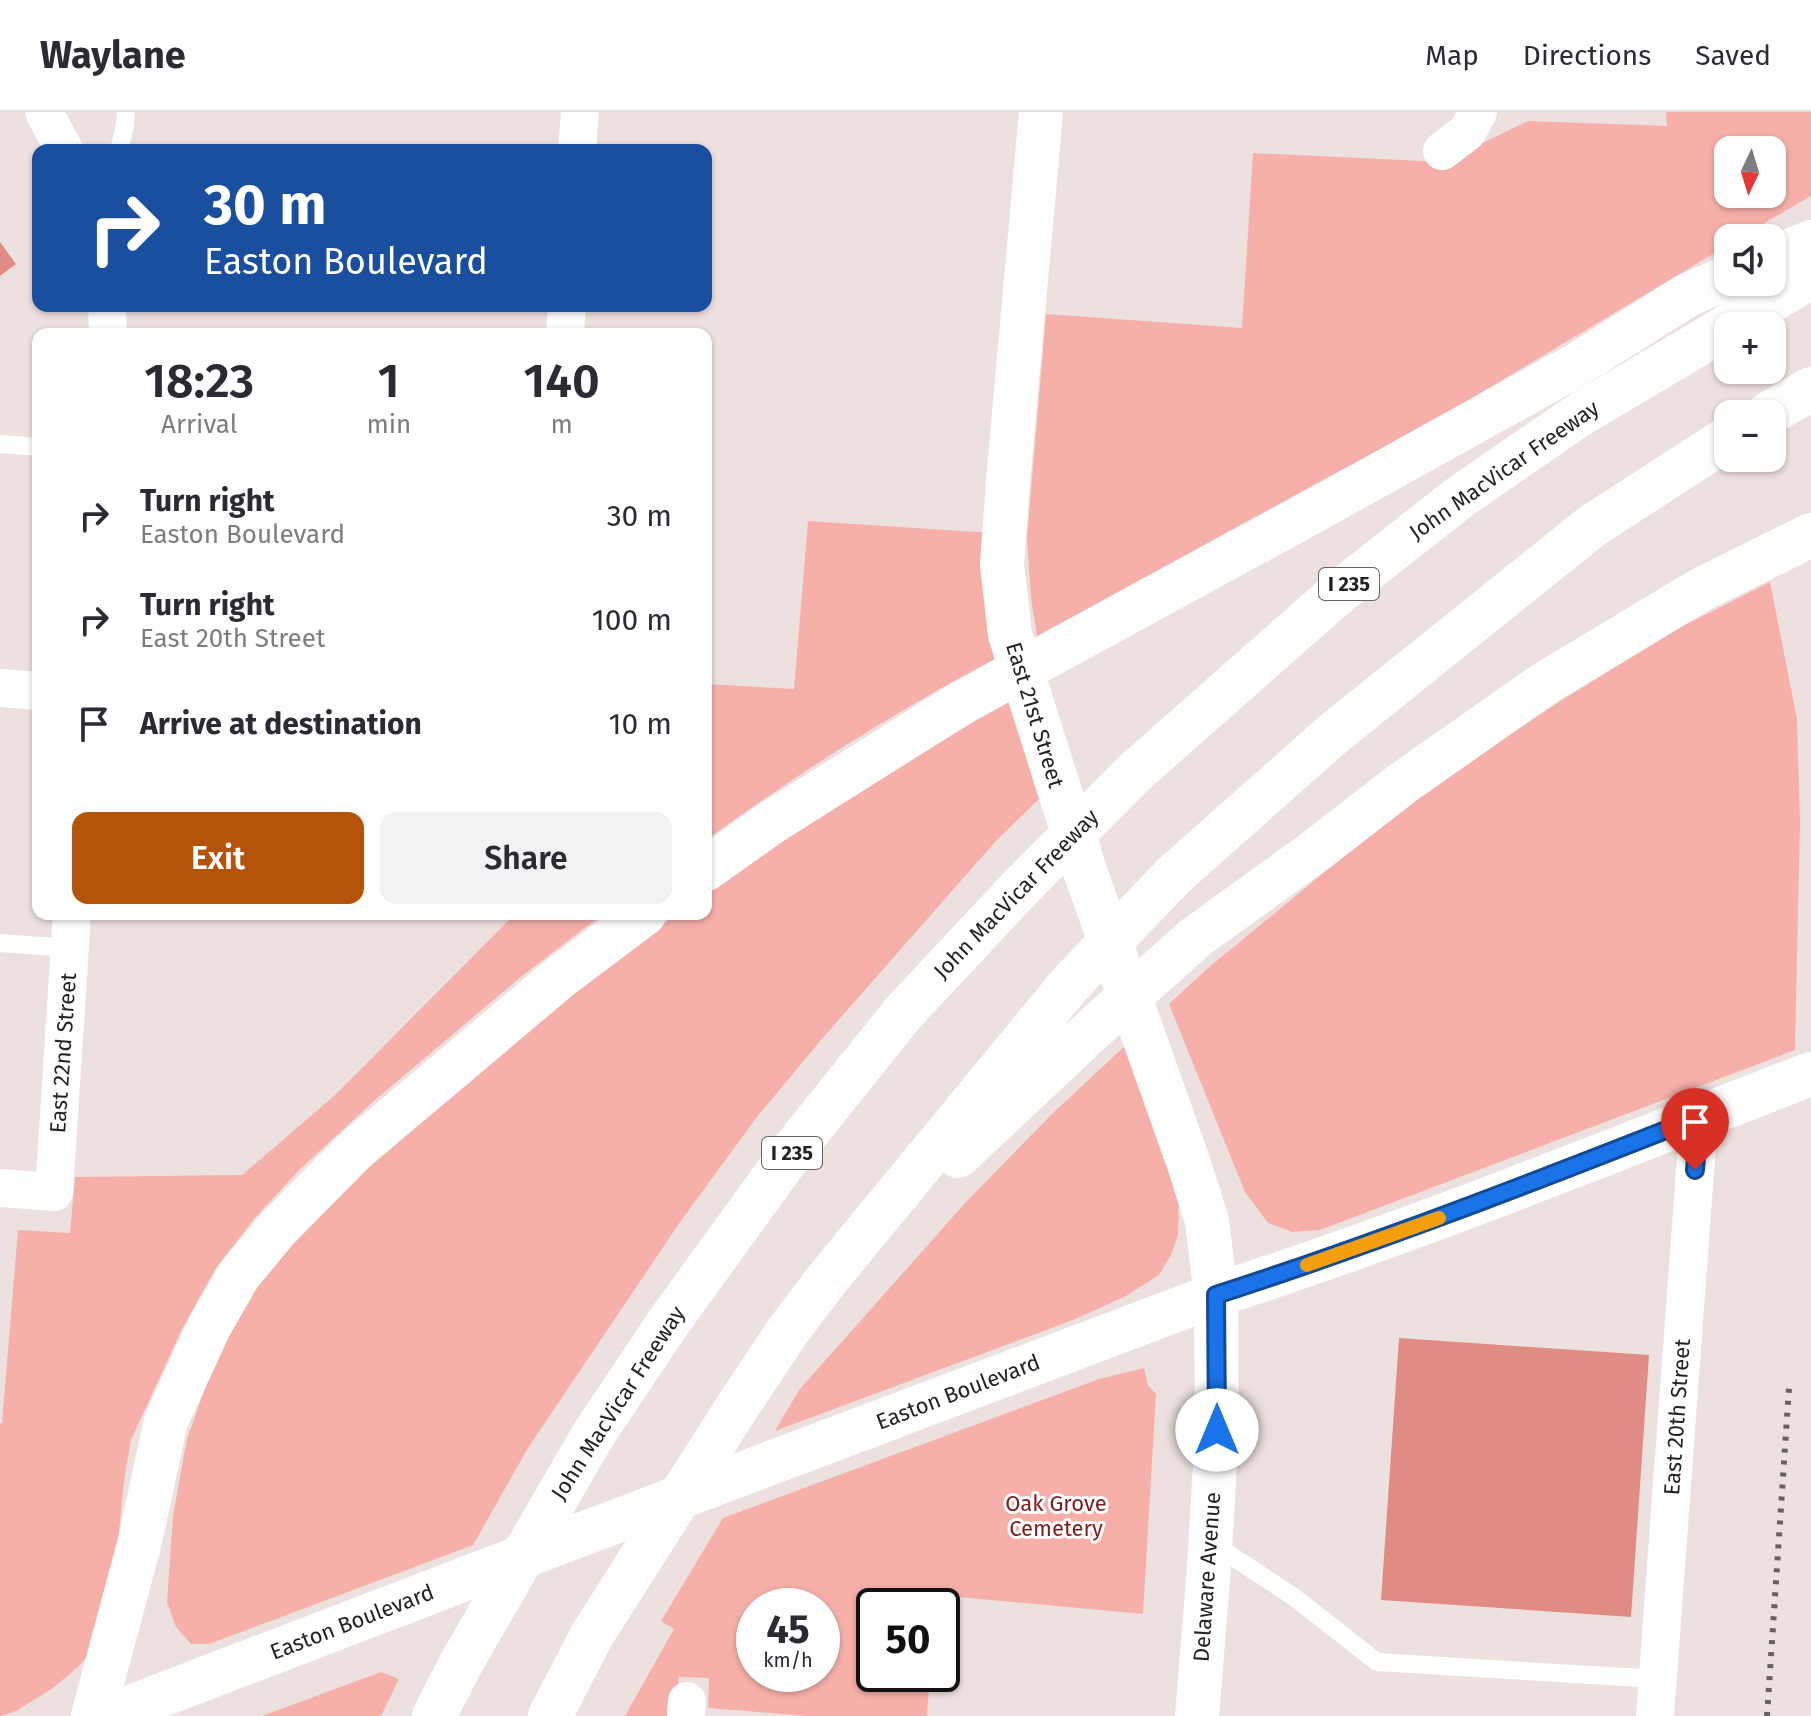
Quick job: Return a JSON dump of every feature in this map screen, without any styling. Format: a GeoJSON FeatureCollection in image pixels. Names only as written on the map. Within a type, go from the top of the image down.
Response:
{"type":"FeatureCollection","features":[{"type":"Feature","properties":{"kind":"main road","name":"East 21st Street"},"geometry":{"type":"LineString","coordinates":[[1041,112],[1002,565],[1010,634],[1085,871],[1207,1221],[1216,1295]]}},
{"type":"Feature","properties":{"kind":"main road"},"geometry":{"type":"LineString","coordinates":[[1786,252],[1811,242]]}},
{"type":"Feature","properties":{"kind":"main road","name":"John MacVicar Freeway"},"geometry":{"type":"LineString","coordinates":[[434,1716],[460,1665],[593,1435],[668,1323],[794,1149],[903,1013],[1017,891],[1134,773],[1338,593],[1460,497],[1579,415],[1811,277]]}},
{"type":"Feature","properties":{"kind":"main road"},"geometry":{"type":"LineString","coordinates":[[712,865],[772,822],[963,702],[1288,526],[1575,366],[1686,296],[1714,283]]}},
{"type":"Feature","properties":{"kind":"main road"},"geometry":{"type":"LineString","coordinates":[[1786,404],[1811,389]]}},
{"type":"Feature","properties":{"kind":"main road"},"geometry":{"type":"LineString","coordinates":[[550,1716],[592,1635],[787,1332],[1070,984],[1174,875],[1333,734],[1592,526],[1714,447]]}},
{"type":"Feature","properties":{"kind":"main road"},"geometry":{"type":"LineString","coordinates":[[828,1278],[1092,1030],[1196,937],[1403,783],[1547,682],[1700,590],[1811,535]]}},
{"type":"Feature","properties":{"kind":"main road"},"geometry":{"type":"LineString","coordinates":[[93,1716],[139,1545],[166,1421],[209,1327],[239,1275],[277,1229],[354,1151],[559,978],[636,920]]}},
{"type":"Feature","properties":{"kind":"main road","name":"Easton Boulevard"},"geometry":{"type":"LineString","coordinates":[[107,1716],[1216,1295],[1451,1214],[1811,1074]]}},
{"type":"Feature","properties":{"kind":"main road","name":"Delaware Avenue"},"geometry":{"type":"LineString","coordinates":[[1197,1716],[1217,1430],[1216,1295]]}},
{"type":"Feature","properties":{"kind":"street"},"geometry":{"type":"LineString","coordinates":[[44,112],[61,144]]}},
{"type":"Feature","properties":{"kind":"street"},"geometry":{"type":"LineString","coordinates":[[577,144],[580,112]]}},
{"type":"Feature","properties":{"kind":"street"},"geometry":{"type":"LineString","coordinates":[[1442,151],[1467,132],[1478,112]]}},
{"type":"Feature","properties":{"kind":"street"},"geometry":{"type":"LineString","coordinates":[[0,688],[32,691]]}},
{"type":"Feature","properties":{"kind":"street","name":"East 22nd Street"},"geometry":{"type":"LineString","coordinates":[[0,1188],[54,1192],[71,931]]}},
{"type":"Feature","properties":{"kind":"street","name":"East 20th Street"},"geometry":{"type":"LineString","coordinates":[[1657,1698],[1699,1117]]}},
{"type":"Feature","properties":{"kind":"lane"},"geometry":{"type":"LineString","coordinates":[[120,144],[126,112]]}},
{"type":"Feature","properties":{"kind":"lane"},"geometry":{"type":"LineString","coordinates":[[0,444],[32,447]]}},
{"type":"Feature","properties":{"kind":"lane"},"geometry":{"type":"LineString","coordinates":[[0,943],[71,931]]}},
{"type":"Feature","properties":{"kind":"lane"},"geometry":{"type":"LineString","coordinates":[[1211,1543],[1294,1597],[1377,1662],[1657,1698]]}},
{"type":"Feature","properties":{"kind":"green space"},"geometry":{"type":"Polygon","coordinates":[[[1666,112],[1811,112],[1811,196],[1763,224],[1714,224],[1714,253],[1422,428],[1037,636],[1027,538],[1046,314],[1242,328],[1253,153],[1443,162],[1528,121],[1667,126],[1666,112]]]}},
{"type":"Feature","properties":{"kind":"green space"},"geometry":{"type":"Polygon","coordinates":[[[808,521],[992,533],[1004,654],[852,741],[712,836],[712,684],[794,689],[808,521]]]}},
{"type":"Feature","properties":{"kind":"green space"},"geometry":{"type":"Polygon","coordinates":[[[1770,582],[1797,719],[1800,822],[1795,1050],[1320,1230],[1292,1232],[1268,1223],[1245,1192],[1169,1004],[1356,846],[1457,769],[1681,627],[1770,582]]]}},
{"type":"Feature","properties":{"kind":"green space"},"geometry":{"type":"Polygon","coordinates":[[[1013,700],[1046,792],[995,842],[757,1117],[680,1222],[528,1448],[473,1545],[209,1644],[191,1644],[176,1627],[167,1602],[173,1516],[187,1439],[210,1374],[252,1290],[334,1200],[441,1100],[647,935],[668,920],[712,920],[712,890],[934,745],[1013,700]]]}},
{"type":"Feature","properties":{"kind":"green space"},"geometry":{"type":"Polygon","coordinates":[[[509,920],[595,920],[522,976],[375,1100],[299,1170],[254,1219],[216,1268],[182,1329],[131,1440],[112,1605],[102,1639],[78,1667],[53,1688],[16,1711],[0,1716],[0,1423],[18,1230],[70,1233],[75,1177],[242,1175],[334,1096],[509,920]]]}},
{"type":"Feature","properties":{"kind":"green space"},"geometry":{"type":"Polygon","coordinates":[[[1126,1045],[1179,1200],[1178,1235],[1159,1275],[1126,1296],[1073,1320],[775,1431],[799,1390],[966,1202],[1054,1112],[1126,1045]]]}},
{"type":"Feature","properties":{"kind":"green space","name":"Oak Grove Cemetery"},"geometry":{"type":"Polygon","coordinates":[[[1144,1368],[1148,1385],[1156,1394],[1143,1614],[960,1597],[960,1588],[856,1588],[856,1692],[929,1692],[927,1716],[807,1716],[708,1708],[709,1678],[679,1677],[676,1716],[625,1716],[674,1629],[661,1621],[723,1518],[1099,1379],[1144,1368]]]}},
{"type":"Feature","properties":{"kind":"green space"},"geometry":{"type":"Polygon","coordinates":[[[381,1672],[399,1679],[381,1716],[262,1716],[381,1672]]]}},
{"type":"Feature","properties":{"kind":"building"},"geometry":{"type":"Polygon","coordinates":[[[0,242],[16,264],[0,276],[0,242]]]}},
{"type":"Feature","properties":{"kind":"building"},"geometry":{"type":"Polygon","coordinates":[[[1399,1338],[1649,1355],[1631,1617],[1381,1600],[1399,1338]]]}},
{"type":"Feature","properties":{"kind":"railway"},"geometry":{"type":"LineString","coordinates":[[1767,1716],[1789,1388]]}},
{"type":"Feature","properties":{"kind":"slow traffic"},"geometry":{"type":"LineString","coordinates":[[1307,1265],[1439,1218]]}},
{"type":"Feature","properties":{"kind":"route"},"geometry":{"type":"LineString","coordinates":[[1217,1430],[1216,1295],[1451,1214],[1699,1117],[1695,1170]]}}]}
